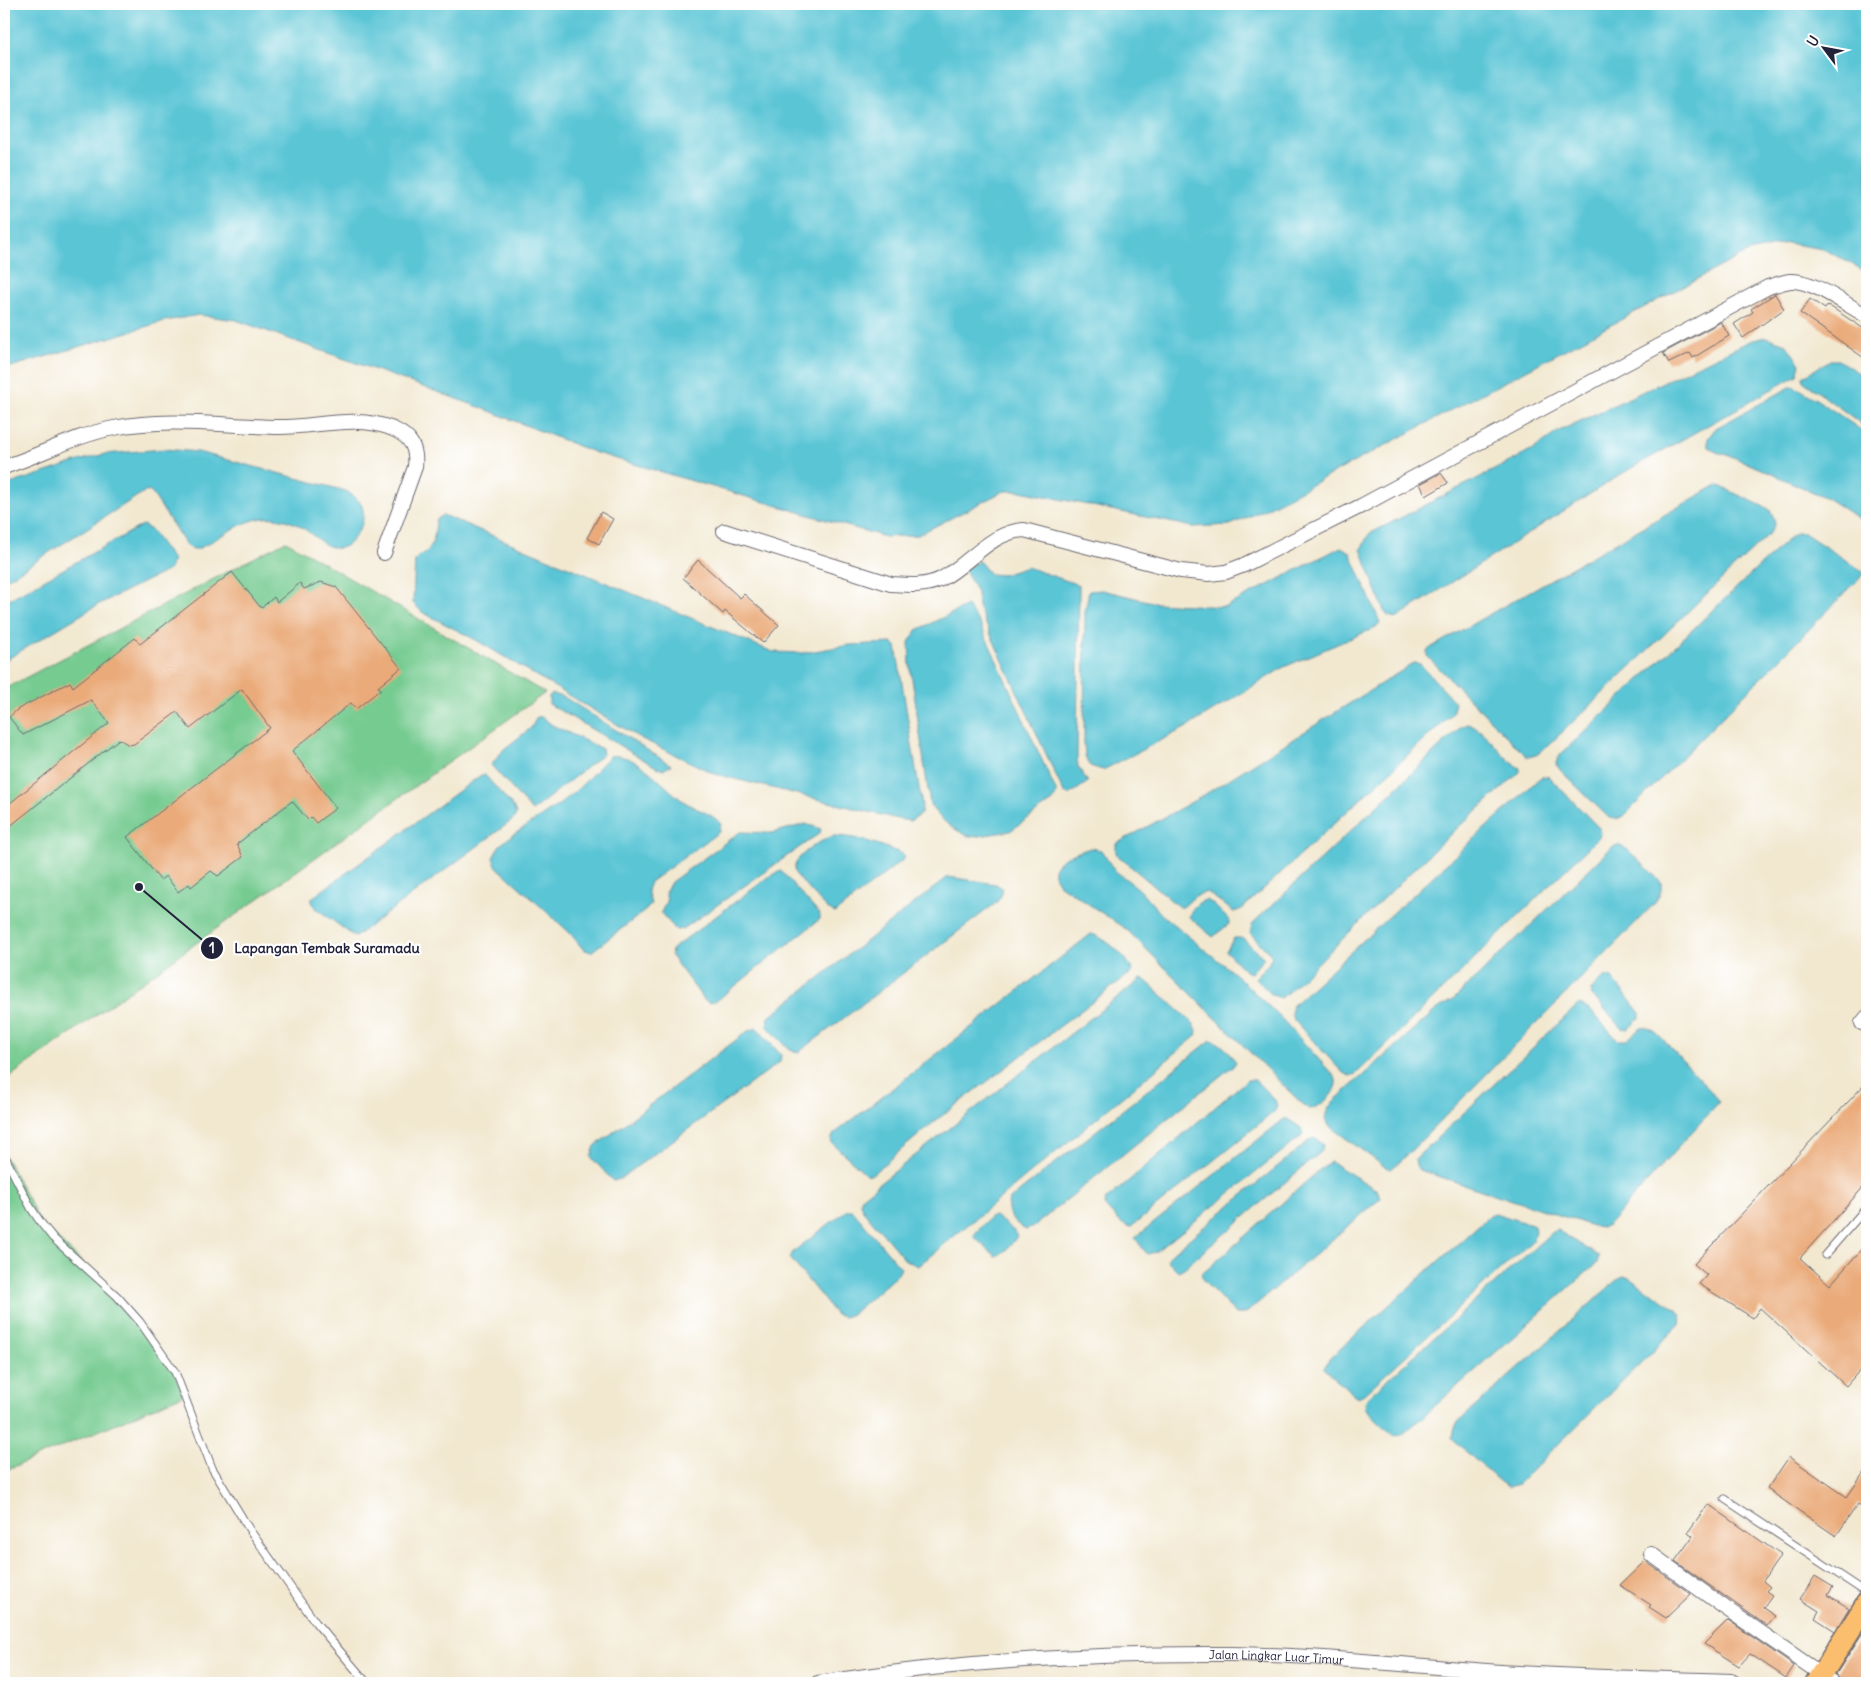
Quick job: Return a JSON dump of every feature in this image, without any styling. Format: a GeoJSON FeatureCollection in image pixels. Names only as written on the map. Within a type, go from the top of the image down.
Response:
{"type":"FeatureCollection","features":[{"type":"Feature","properties":{"kind":"main road"},"geometry":{"type":"LineString","coordinates":[[1824,1680],[1867,1603]]}},
{"type":"Feature","properties":{"kind":"street"},"geometry":{"type":"LineString","coordinates":[[724,531],[891,584],[920,585],[942,579],[999,536],[1024,530],[1181,571],[1210,574],[1226,572],[1244,566],[1361,506],[1768,287],[1790,281],[1800,282],[1810,285],[1867,316]]}},
{"type":"Feature","properties":{"kind":"street"},"geometry":{"type":"LineString","coordinates":[[4,467],[88,434],[142,424],[282,427],[326,425],[346,421],[375,423],[403,434],[411,442],[416,454],[415,467],[384,553]]}},
{"type":"Feature","properties":{"kind":"street"},"geometry":{"type":"LineString","coordinates":[[1651,1554],[1824,1680]]}},
{"type":"Feature","properties":{"kind":"street","name":"Jalan Lingkar Luar Timur"},"geometry":{"type":"LineString","coordinates":[[818,1683],[884,1673],[987,1662],[1109,1655],[1232,1654],[1517,1673],[1731,1681],[1734,1683]]}},
{"type":"Feature","properties":{"kind":"lane"},"geometry":{"type":"LineString","coordinates":[[4,1155],[31,1208],[41,1223],[53,1238],[117,1296],[140,1322],[175,1372],[212,1468],[248,1528],[316,1622],[367,1683]]}},
{"type":"Feature","properties":{"kind":"lane"},"geometry":{"type":"LineString","coordinates":[[1825,1255],[1867,1207]]}},
{"type":"Feature","properties":{"kind":"lane"},"geometry":{"type":"LineString","coordinates":[[1725,1499],[1867,1593]]}},
{"type":"Feature","properties":{"kind":"green space"},"geometry":{"type":"Polygon","coordinates":[[[286,541],[545,693],[4,1081],[4,689],[286,541]]]}},
{"type":"Feature","properties":{"kind":"green space"},"geometry":{"type":"Polygon","coordinates":[[[4,1155],[41,1223],[117,1296],[175,1372],[183,1395],[4,1471],[4,1155]]]}},
{"type":"Feature","properties":{"kind":"water"},"geometry":{"type":"Polygon","coordinates":[[[4,4],[1867,4],[1867,272],[1823,249],[1787,243],[1746,253],[1266,509],[1230,525],[1193,527],[1021,491],[1004,491],[918,535],[885,537],[596,453],[482,408],[236,320],[199,315],[165,321],[4,369],[4,4]]]}},
{"type":"Feature","properties":{"kind":"water"},"geometry":{"type":"Polygon","coordinates":[[[1766,337],[1786,344],[1800,364],[1797,375],[1623,473],[1396,618],[1388,616],[1384,611],[1361,549],[1369,534],[1531,451],[1559,431],[1750,341],[1766,337]]]}},
{"type":"Feature","properties":{"kind":"water"},"geometry":{"type":"Polygon","coordinates":[[[1830,360],[1838,360],[1867,378],[1867,428],[1803,381],[1803,377],[1830,360]]]}},
{"type":"Feature","properties":{"kind":"water"},"geometry":{"type":"Polygon","coordinates":[[[1792,386],[1817,400],[1867,434],[1867,524],[1827,498],[1731,456],[1716,452],[1708,446],[1708,438],[1716,428],[1792,386]]]}},
{"type":"Feature","properties":{"kind":"water"},"geometry":{"type":"Polygon","coordinates":[[[164,449],[198,452],[346,491],[361,504],[363,517],[361,526],[349,543],[343,547],[336,548],[323,543],[294,523],[278,518],[263,518],[238,526],[198,549],[192,549],[186,545],[149,491],[144,492],[4,581],[4,486],[105,454],[164,449]]]}},
{"type":"Feature","properties":{"kind":"water"},"geometry":{"type":"Polygon","coordinates":[[[1717,485],[1769,509],[1774,521],[1770,533],[1552,742],[1536,755],[1528,757],[1522,752],[1427,656],[1427,651],[1432,647],[1717,485]]]}},
{"type":"Feature","properties":{"kind":"water"},"geometry":{"type":"Polygon","coordinates":[[[443,515],[773,652],[803,653],[850,645],[893,643],[896,646],[922,806],[921,814],[910,821],[898,819],[715,774],[640,738],[476,640],[422,612],[413,603],[415,561],[430,547],[436,520],[443,515]]]}},
{"type":"Feature","properties":{"kind":"water"},"geometry":{"type":"Polygon","coordinates":[[[143,525],[151,530],[173,560],[169,570],[99,604],[4,661],[4,602],[143,525]]]}},
{"type":"Feature","properties":{"kind":"water"},"geometry":{"type":"Polygon","coordinates":[[[1796,533],[1804,533],[1861,570],[1864,574],[1624,816],[1616,819],[1609,818],[1560,770],[1556,763],[1559,756],[1796,533]]]}},
{"type":"Feature","properties":{"kind":"water"},"geometry":{"type":"Polygon","coordinates":[[[1341,547],[1350,552],[1380,622],[1377,627],[1284,667],[1187,727],[1103,770],[1090,766],[1085,756],[1084,743],[1085,611],[1089,591],[1102,590],[1156,603],[1225,607],[1341,547]]]}},
{"type":"Feature","properties":{"kind":"water"},"geometry":{"type":"Polygon","coordinates":[[[979,561],[990,574],[1003,575],[1027,567],[1079,585],[1077,755],[1078,767],[1088,782],[1069,795],[1064,793],[978,607],[977,592],[964,569],[979,561]]]}},
{"type":"Feature","properties":{"kind":"water"},"geometry":{"type":"Polygon","coordinates":[[[967,606],[980,624],[1057,793],[1053,801],[1010,831],[973,837],[948,824],[930,804],[910,665],[909,642],[917,630],[967,606]]]}},
{"type":"Feature","properties":{"kind":"water"},"geometry":{"type":"Polygon","coordinates":[[[1414,663],[1420,664],[1455,703],[1452,714],[1242,909],[1234,912],[1207,892],[1195,896],[1183,907],[1179,907],[1116,854],[1116,844],[1199,798],[1414,663]]]}},
{"type":"Feature","properties":{"kind":"water"},"geometry":{"type":"Polygon","coordinates":[[[553,694],[564,697],[671,765],[663,770],[656,767],[549,704],[549,696],[553,694]]]}},
{"type":"Feature","properties":{"kind":"water"},"geometry":{"type":"Polygon","coordinates":[[[537,717],[542,717],[552,725],[602,749],[603,754],[532,811],[491,765],[504,749],[531,728],[537,717]]]}},
{"type":"Feature","properties":{"kind":"water"},"geometry":{"type":"Polygon","coordinates":[[[1467,724],[1482,732],[1506,758],[1520,768],[1520,772],[1444,840],[1286,994],[1281,998],[1272,995],[1255,978],[1269,963],[1272,956],[1250,933],[1252,924],[1462,726],[1467,724]]]}},
{"type":"Feature","properties":{"kind":"water"},"geometry":{"type":"Polygon","coordinates":[[[610,756],[621,756],[642,766],[680,798],[710,815],[721,824],[719,832],[650,882],[647,890],[651,904],[646,910],[591,952],[583,949],[569,932],[497,867],[493,858],[499,846],[560,804],[579,788],[610,756]]]}},
{"type":"Feature","properties":{"kind":"water"},"geometry":{"type":"Polygon","coordinates":[[[481,775],[485,775],[514,808],[516,814],[514,819],[355,937],[317,909],[312,902],[312,898],[481,775]]]}},
{"type":"Feature","properties":{"kind":"water"},"geometry":{"type":"Polygon","coordinates":[[[1548,776],[1600,829],[1601,833],[1598,838],[1356,1074],[1350,1076],[1343,1073],[1293,1019],[1291,1013],[1293,1005],[1541,777],[1548,776]]]}},
{"type":"Feature","properties":{"kind":"water"},"geometry":{"type":"Polygon","coordinates":[[[806,824],[821,829],[820,833],[683,929],[676,930],[661,913],[667,899],[665,893],[671,882],[740,832],[772,833],[806,824]]]}},
{"type":"Feature","properties":{"kind":"water"},"geometry":{"type":"Polygon","coordinates":[[[833,836],[851,838],[886,847],[903,854],[905,858],[835,913],[827,909],[796,875],[794,869],[800,857],[806,851],[833,836]]]}},
{"type":"Feature","properties":{"kind":"water"},"geometry":{"type":"Polygon","coordinates":[[[1618,845],[1628,850],[1661,882],[1661,891],[1655,903],[1401,1161],[1391,1169],[1385,1167],[1329,1126],[1326,1114],[1333,1102],[1436,1010],[1454,999],[1612,847],[1618,845]]]}},
{"type":"Feature","properties":{"kind":"water"},"geometry":{"type":"Polygon","coordinates":[[[1090,848],[1101,850],[1114,870],[1139,889],[1162,915],[1236,975],[1280,1017],[1335,1077],[1336,1082],[1333,1092],[1325,1102],[1309,1109],[1299,1101],[1127,930],[1059,884],[1054,870],[1057,865],[1068,856],[1090,848]]]}},
{"type":"Feature","properties":{"kind":"water"},"geometry":{"type":"Polygon","coordinates":[[[781,871],[820,915],[820,919],[716,1001],[710,1003],[705,1001],[671,956],[672,949],[770,876],[781,871]]]}},
{"type":"Feature","properties":{"kind":"water"},"geometry":{"type":"Polygon","coordinates":[[[948,877],[996,884],[1002,888],[1002,894],[996,903],[799,1052],[790,1050],[767,1026],[769,1017],[948,877]]]}},
{"type":"Feature","properties":{"kind":"water"},"geometry":{"type":"Polygon","coordinates":[[[1206,900],[1212,903],[1229,920],[1229,924],[1213,937],[1189,917],[1195,906],[1206,900]]]}},
{"type":"Feature","properties":{"kind":"water"},"geometry":{"type":"Polygon","coordinates":[[[1091,934],[1116,949],[1127,961],[1132,972],[939,1118],[871,1175],[866,1174],[833,1144],[831,1140],[834,1134],[1091,934]]]}},
{"type":"Feature","properties":{"kind":"water"},"geometry":{"type":"Polygon","coordinates":[[[1234,938],[1242,938],[1264,958],[1251,973],[1245,971],[1226,951],[1234,938]]]}},
{"type":"Feature","properties":{"kind":"water"},"geometry":{"type":"Polygon","coordinates":[[[1605,976],[1612,978],[1640,1013],[1640,1018],[1628,1029],[1622,1028],[1592,995],[1591,990],[1605,976]]]}},
{"type":"Feature","properties":{"kind":"water"},"geometry":{"type":"Polygon","coordinates":[[[1141,979],[1145,980],[1193,1023],[1197,1031],[1196,1036],[918,1266],[905,1260],[862,1209],[860,1203],[862,1197],[1141,979]]]}},
{"type":"Feature","properties":{"kind":"water"},"geometry":{"type":"Polygon","coordinates":[[[1579,1004],[1590,1010],[1618,1040],[1627,1040],[1644,1027],[1657,1033],[1719,1102],[1608,1225],[1603,1227],[1593,1226],[1419,1170],[1415,1159],[1579,1004]]]}},
{"type":"Feature","properties":{"kind":"water"},"geometry":{"type":"Polygon","coordinates":[[[757,1028],[781,1055],[780,1062],[620,1179],[613,1181],[591,1157],[595,1146],[748,1031],[757,1028]]]}},
{"type":"Feature","properties":{"kind":"water"},"geometry":{"type":"Polygon","coordinates":[[[1211,1040],[1222,1045],[1236,1062],[1234,1065],[1033,1227],[1026,1230],[1014,1221],[1008,1208],[1010,1199],[1211,1040]]]}},
{"type":"Feature","properties":{"kind":"water"},"geometry":{"type":"Polygon","coordinates":[[[1247,1080],[1255,1080],[1275,1100],[1277,1106],[1275,1111],[1131,1227],[1121,1223],[1104,1205],[1106,1200],[1247,1080]]]}},
{"type":"Feature","properties":{"kind":"water"},"geometry":{"type":"Polygon","coordinates":[[[1284,1119],[1288,1119],[1301,1128],[1303,1135],[1156,1252],[1147,1254],[1135,1238],[1284,1119]]]}},
{"type":"Feature","properties":{"kind":"water"},"geometry":{"type":"Polygon","coordinates":[[[1314,1138],[1323,1144],[1322,1151],[1184,1268],[1178,1271],[1167,1260],[1172,1253],[1314,1138]]]}},
{"type":"Feature","properties":{"kind":"water"},"geometry":{"type":"Polygon","coordinates":[[[1331,1162],[1377,1190],[1381,1198],[1245,1314],[1236,1314],[1205,1282],[1201,1275],[1325,1165],[1331,1162]]]}},
{"type":"Feature","properties":{"kind":"water"},"geometry":{"type":"Polygon","coordinates":[[[847,1210],[852,1210],[901,1268],[898,1274],[852,1314],[844,1317],[836,1315],[790,1258],[793,1252],[847,1210]]]}},
{"type":"Feature","properties":{"kind":"water"},"geometry":{"type":"Polygon","coordinates":[[[1495,1213],[1535,1226],[1536,1232],[1532,1241],[1364,1394],[1358,1397],[1353,1394],[1324,1368],[1330,1358],[1490,1215],[1495,1213]]]}},
{"type":"Feature","properties":{"kind":"water"},"geometry":{"type":"Polygon","coordinates":[[[995,1216],[1014,1231],[1017,1236],[1005,1251],[995,1256],[973,1236],[990,1217],[995,1216]]]}},
{"type":"Feature","properties":{"kind":"water"},"geometry":{"type":"Polygon","coordinates":[[[1557,1230],[1599,1256],[1597,1263],[1402,1435],[1394,1436],[1366,1409],[1365,1404],[1368,1397],[1552,1232],[1557,1230]]]}},
{"type":"Feature","properties":{"kind":"water"},"geometry":{"type":"Polygon","coordinates":[[[1624,1276],[1630,1278],[1677,1310],[1681,1316],[1680,1324],[1518,1484],[1509,1487],[1500,1482],[1451,1438],[1457,1423],[1619,1278],[1624,1276]]]}},
{"type":"Feature","properties":{"kind":"building"},"geometry":{"type":"Polygon","coordinates":[[[1775,294],[1784,309],[1743,338],[1734,324],[1753,312],[1751,309],[1775,294]]]}},
{"type":"Feature","properties":{"kind":"building"},"geometry":{"type":"Polygon","coordinates":[[[1810,299],[1825,309],[1828,305],[1864,329],[1867,325],[1867,360],[1800,313],[1810,299]]]}},
{"type":"Feature","properties":{"kind":"building"},"geometry":{"type":"Polygon","coordinates":[[[1721,322],[1729,336],[1693,358],[1690,353],[1669,363],[1663,353],[1721,322]]]}},
{"type":"Feature","properties":{"kind":"building"},"geometry":{"type":"Polygon","coordinates":[[[1441,473],[1448,483],[1426,496],[1420,484],[1441,473]]]}},
{"type":"Feature","properties":{"kind":"building"},"geometry":{"type":"Polygon","coordinates":[[[601,512],[613,519],[599,544],[587,538],[601,512]]]}},
{"type":"Feature","properties":{"kind":"building"},"geometry":{"type":"Polygon","coordinates":[[[698,560],[740,598],[744,594],[779,625],[763,643],[725,611],[723,614],[683,578],[698,560]]]}},
{"type":"Feature","properties":{"kind":"building"},"geometry":{"type":"Polygon","coordinates":[[[232,572],[261,608],[274,597],[277,602],[300,583],[304,589],[321,582],[336,587],[401,668],[378,687],[381,689],[356,709],[351,703],[292,751],[336,808],[316,823],[311,817],[308,820],[292,801],[237,844],[243,857],[218,876],[211,871],[191,887],[189,884],[178,892],[166,876],[160,880],[127,837],[270,728],[242,689],[190,729],[177,712],[134,744],[129,745],[119,739],[4,831],[4,808],[109,723],[91,700],[23,735],[9,717],[18,709],[70,682],[73,687],[135,638],[140,644],[232,572]]]}},
{"type":"Feature","properties":{"kind":"building"},"geometry":{"type":"Polygon","coordinates":[[[1867,1082],[1867,1183],[1800,1258],[1830,1285],[1867,1243],[1867,1362],[1846,1386],[1760,1308],[1753,1318],[1699,1284],[1707,1275],[1694,1264],[1867,1082]]]}},
{"type":"Feature","properties":{"kind":"building"},"geometry":{"type":"Polygon","coordinates":[[[1789,1457],[1847,1497],[1867,1468],[1867,1510],[1858,1504],[1836,1536],[1767,1489],[1789,1457]]]}},
{"type":"Feature","properties":{"kind":"building"},"geometry":{"type":"Polygon","coordinates":[[[1708,1504],[1781,1555],[1763,1581],[1770,1587],[1766,1591],[1772,1595],[1763,1608],[1775,1616],[1767,1626],[1675,1561],[1693,1536],[1688,1532],[1708,1504]]]}},
{"type":"Feature","properties":{"kind":"building"},"geometry":{"type":"Polygon","coordinates":[[[1645,1561],[1691,1594],[1666,1618],[1649,1607],[1651,1605],[1620,1585],[1645,1561]]]}},
{"type":"Feature","properties":{"kind":"building"},"geometry":{"type":"Polygon","coordinates":[[[1815,1576],[1833,1587],[1828,1595],[1849,1608],[1835,1631],[1815,1618],[1819,1611],[1800,1599],[1815,1576]]]}},
{"type":"Feature","properties":{"kind":"building"},"geometry":{"type":"Polygon","coordinates":[[[1728,1620],[1794,1666],[1786,1678],[1750,1654],[1739,1666],[1704,1644],[1728,1620]]]}},
{"type":"Feature","properties":{"kind":"building"},"geometry":{"type":"Polygon","coordinates":[[[1867,1626],[1867,1683],[1844,1683],[1836,1674],[1867,1626]]]}},
{"type":"Feature","properties":{"kind":"place","name":"Lapangan Tembak Suramadu"},"geometry":{"type":"Point","coordinates":[139,887]}}]}
